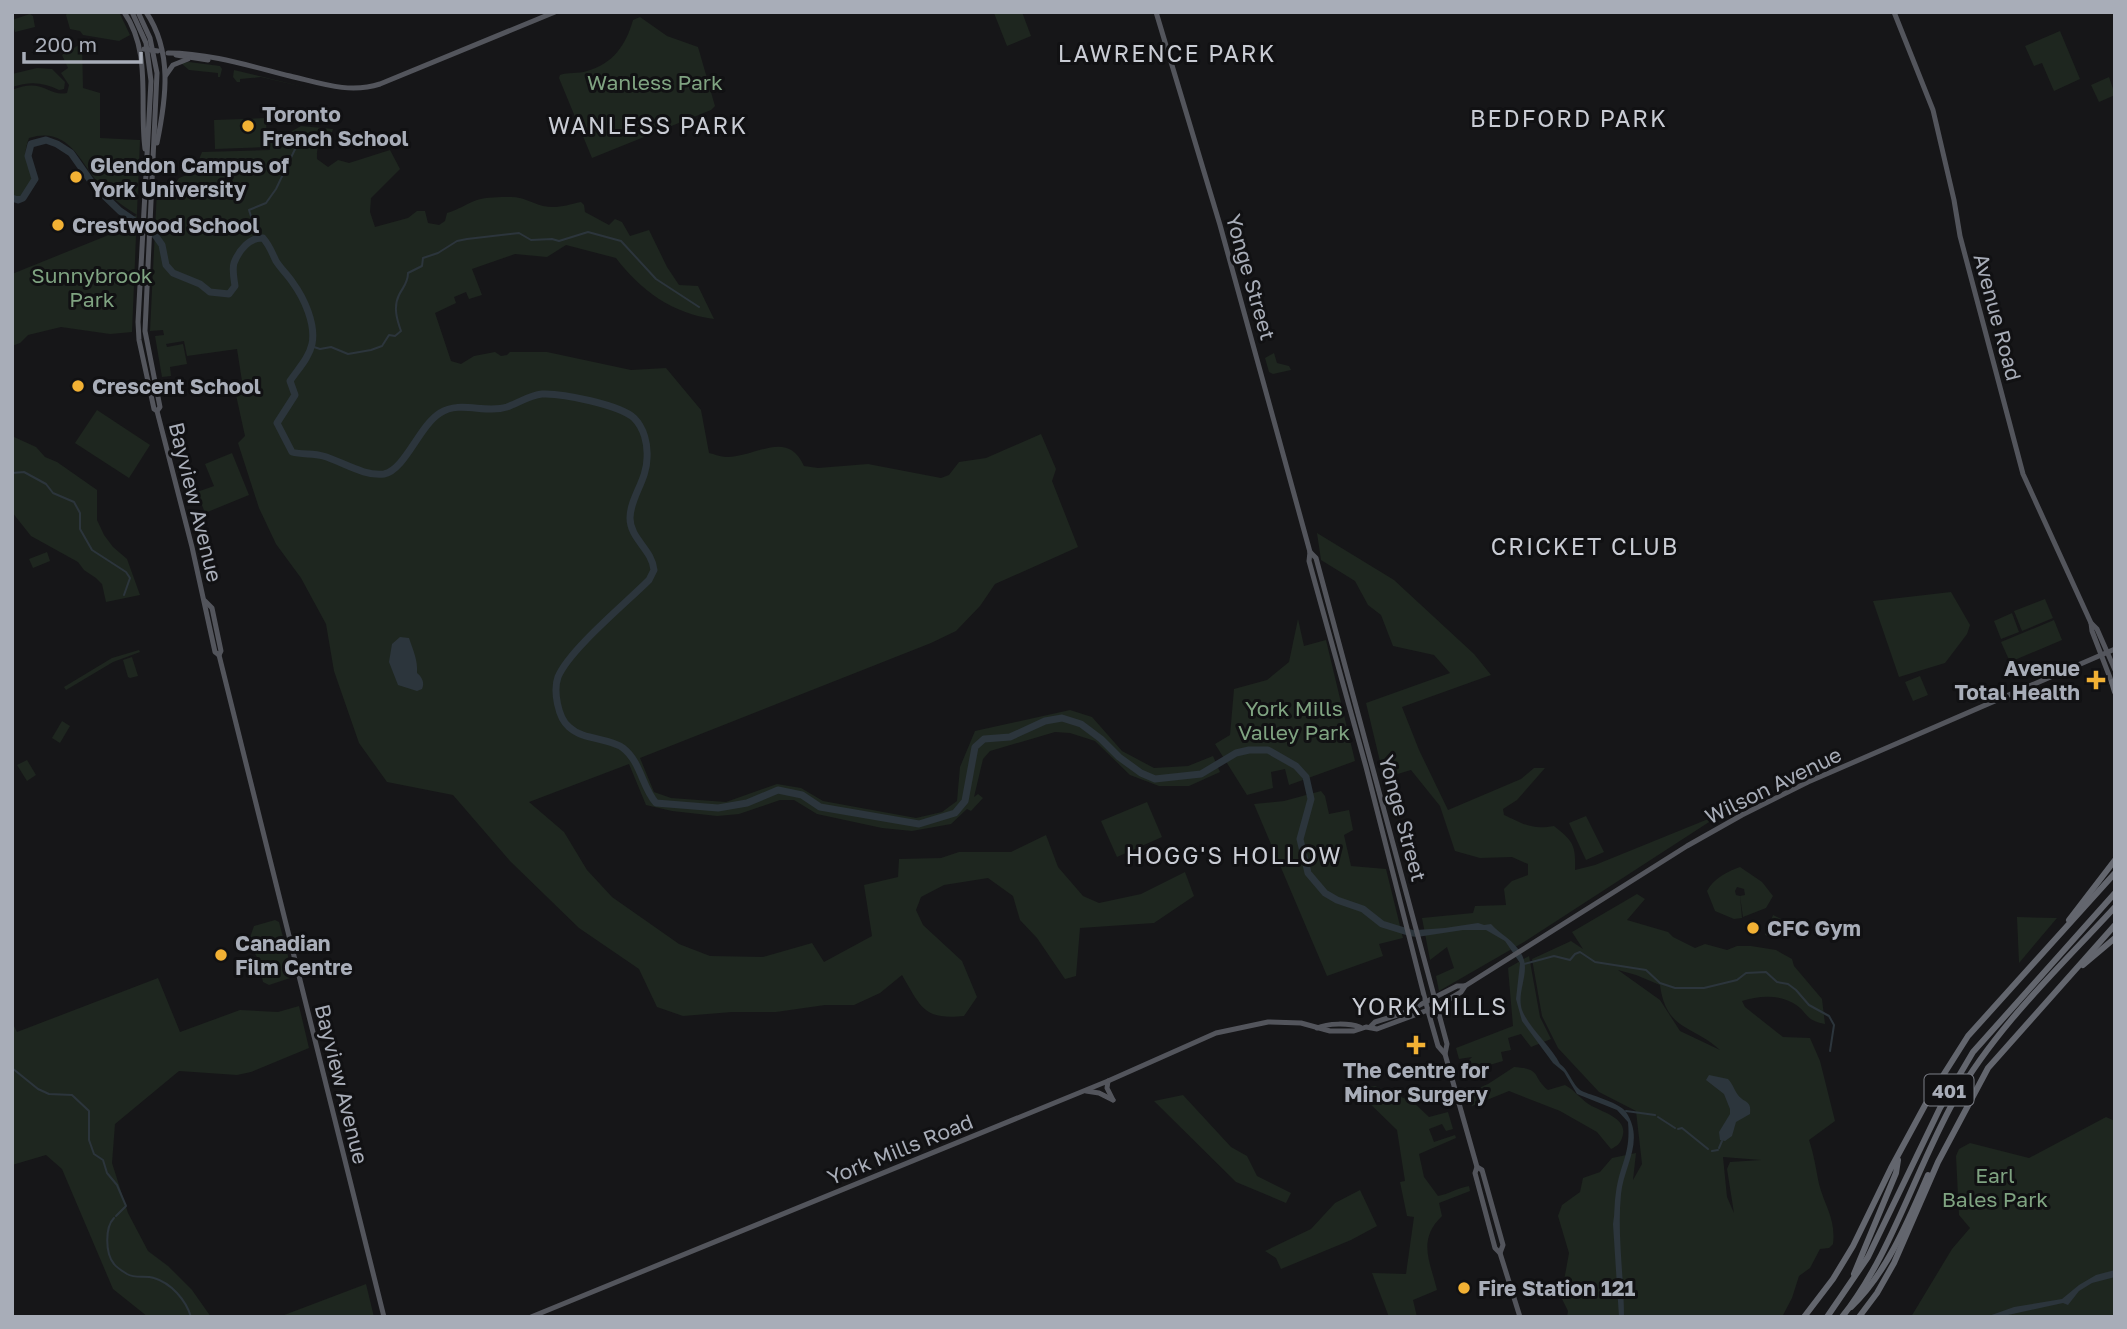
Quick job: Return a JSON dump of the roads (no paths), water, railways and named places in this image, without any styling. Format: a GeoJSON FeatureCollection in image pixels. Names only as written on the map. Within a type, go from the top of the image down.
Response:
{"type":"FeatureCollection","features":[{"type":"Feature","properties":{"kind":"highway"},"geometry":{"type":"LineString","coordinates":[[2067,926],[2072,914],[2115,860]]}},
{"type":"Feature","properties":{"kind":"highway","name":"401"},"geometry":{"type":"LineString","coordinates":[[1804,1317],[1846,1257],[1930,1096],[1968,1036],[2115,873]]}},
{"type":"Feature","properties":{"kind":"highway","name":"401"},"geometry":{"type":"LineString","coordinates":[[1827,1317],[1868,1257],[1947,1095],[1973,1052],[2115,893]]}},
{"type":"Feature","properties":{"kind":"highway","name":"401"},"geometry":{"type":"LineString","coordinates":[[1843,1315],[1881,1252],[1941,1125],[1971,1073],[2005,1027],[2115,907]]}},
{"type":"Feature","properties":{"kind":"highway","name":"401"},"geometry":{"type":"LineString","coordinates":[[1859,1317],[1894,1263],[1938,1162],[1988,1068],[2115,925]]}},
{"type":"Feature","properties":{"kind":"highway"},"geometry":{"type":"LineString","coordinates":[[2073,971],[2115,938]]}},
{"type":"Feature","properties":{"kind":"highway"},"geometry":{"type":"LineString","coordinates":[[1849,1288],[1896,1173],[1898,1158]]}},
{"type":"Feature","properties":{"kind":"highway"},"geometry":{"type":"LineString","coordinates":[[1843,1315],[1859,1299],[1885,1261],[1931,1168],[1938,1162]]}},
{"type":"Feature","properties":{"kind":"main road"},"geometry":{"type":"LineString","coordinates":[[124,12],[142,48],[150,159]]}},
{"type":"Feature","properties":{"kind":"main road","name":"Bayview Avenue"},"geometry":{"type":"LineString","coordinates":[[132,12],[146,43],[150,61],[150,159]]}},
{"type":"Feature","properties":{"kind":"main road","name":"Bayview Avenue"},"geometry":{"type":"LineString","coordinates":[[138,12],[150,38],[156,62],[142,322],[160,407],[157,411],[205,601],[215,652],[219,655],[384,1317]]}},
{"type":"Feature","properties":{"kind":"main road"},"geometry":{"type":"LineString","coordinates":[[146,12],[157,31],[163,52],[165,78],[160,130],[150,159]]}},
{"type":"Feature","properties":{"kind":"main road"},"geometry":{"type":"LineString","coordinates":[[163,52],[222,60],[333,86],[361,88],[411,72],[555,12]]}},
{"type":"Feature","properties":{"kind":"main road","name":"Yonge Street"},"geometry":{"type":"LineString","coordinates":[[1156,12],[1220,225],[1310,552],[1309,561],[1428,1011],[1438,1046],[1445,1054],[1477,1167],[1475,1174],[1495,1248],[1500,1254],[1520,1317]]}},
{"type":"Feature","properties":{"kind":"main road","name":"Avenue Road"},"geometry":{"type":"LineString","coordinates":[[1894,12],[1933,110],[1960,236],[2018,462],[2091,623],[2092,631],[2115,670]]}},
{"type":"Feature","properties":{"kind":"main road"},"geometry":{"type":"LineString","coordinates":[[142,48],[193,58],[222,60]]}},
{"type":"Feature","properties":{"kind":"main road"},"geometry":{"type":"LineString","coordinates":[[165,78],[173,65],[193,58]]}},
{"type":"Feature","properties":{"kind":"main road","name":"Yonge Street"},"geometry":{"type":"LineString","coordinates":[[1310,552],[1316,558],[1412,911],[1447,1044],[1445,1054]]}},
{"type":"Feature","properties":{"kind":"main road","name":"Wilson Avenue"},"geometry":{"type":"LineString","coordinates":[[1428,1011],[1687,846],[1742,815],[1814,780],[2115,649]]}},
{"type":"Feature","properties":{"kind":"main road","name":"Avenue Road"},"geometry":{"type":"LineString","coordinates":[[2104,654],[2114,688]]}},
{"type":"Feature","properties":{"kind":"main road","name":"Wilson Avenue"},"geometry":{"type":"LineString","coordinates":[[1426,1003],[1457,986],[1465,986]]}},
{"type":"Feature","properties":{"kind":"main road","name":"York Mills Road"},"geometry":{"type":"LineString","coordinates":[[1371,1027],[1375,1022],[1426,1003]]}},
{"type":"Feature","properties":{"kind":"main road","name":"York Mills Road"},"geometry":{"type":"LineString","coordinates":[[531,1317],[1085,1091],[1222,1031],[1268,1022],[1301,1023],[1317,1028],[1322,1025],[1353,1025],[1377,1029],[1428,1011]]}},
{"type":"Feature","properties":{"kind":"main road"},"geometry":{"type":"LineString","coordinates":[[1085,1091],[1096,1092],[1113,1100],[1105,1091],[1106,1082]]}},
{"type":"Feature","properties":{"kind":"waterway"},"geometry":{"type":"LineString","coordinates":[[255,229],[249,210],[266,203],[276,189],[298,143],[312,137]]}},
{"type":"Feature","properties":{"kind":"waterway"},"geometry":{"type":"LineString","coordinates":[[12,198],[23,198],[35,179],[28,156],[31,144],[46,140],[71,153],[95,187],[120,211],[155,235],[162,245],[166,265],[173,273],[200,284],[210,292],[229,294],[235,286],[233,265],[239,253],[249,242],[263,238],[301,296],[312,328],[311,349],[290,381],[295,395],[277,423],[292,452],[319,455],[361,471],[384,474],[399,465],[425,427],[440,413],[464,407],[499,409],[542,394],[590,401],[617,409],[634,418],[645,436],[647,458],[630,518],[633,532],[649,556],[654,570],[649,580],[599,627],[564,666],[558,677],[556,697],[559,711],[569,727],[582,735],[617,745],[629,754],[656,803],[718,808],[747,803],[778,790],[802,795],[820,807],[919,824],[955,813],[965,801],[975,747],[984,739],[1010,737],[1045,721],[1062,718],[1081,724],[1119,757],[1141,773],[1155,779],[1201,774],[1236,753],[1268,750],[1296,766],[1306,777],[1311,799],[1300,839],[1308,873],[1325,893],[1337,900],[1363,909],[1382,924],[1411,933]]}},
{"type":"Feature","properties":{"kind":"waterway"},"geometry":{"type":"LineString","coordinates":[[311,346],[320,349],[331,347],[348,354],[382,346],[389,335],[395,336],[401,331],[396,313],[397,300],[408,273],[422,266],[423,258],[438,253],[457,241],[519,233],[531,240],[559,241],[588,232],[621,241],[656,279],[699,307]]}},
{"type":"Feature","properties":{"kind":"waterway"},"geometry":{"type":"LineString","coordinates":[[256,233],[257,237]]}},
{"type":"Feature","properties":{"kind":"waterway"},"geometry":{"type":"LineString","coordinates":[[12,473],[24,472],[46,484],[53,493],[74,502],[80,513],[80,529],[92,550],[126,572],[130,578],[124,595]]}},
{"type":"Feature","properties":{"kind":"waterway"},"geometry":{"type":"LineString","coordinates":[[1524,964],[1554,956],[1570,960],[1580,952],[1595,962],[1646,970],[1660,983],[1675,988],[1704,988],[1737,980],[1746,973],[1766,972],[1777,982],[1788,984],[1809,1005],[1829,1016],[1834,1025],[1830,1051]]}},
{"type":"Feature","properties":{"kind":"waterway"},"geometry":{"type":"LineString","coordinates":[[12,1068],[38,1089],[49,1094],[72,1095],[89,1111],[89,1140],[94,1154],[103,1160],[107,1173],[117,1185],[126,1206],[116,1216]]}},
{"type":"Feature","properties":{"kind":"waterway"},"geometry":{"type":"LineString","coordinates":[[1626,1111],[1655,1115]]}},
{"type":"Feature","properties":{"kind":"waterway"},"geometry":{"type":"LineString","coordinates":[[1658,1117],[1675,1128]]}},
{"type":"Feature","properties":{"kind":"waterway"},"geometry":{"type":"LineString","coordinates":[[1678,1129],[1682,1128],[1708,1149]]}},
{"type":"Feature","properties":{"kind":"waterway"},"geometry":{"type":"LineString","coordinates":[[1719,1148],[1722,1141]]}},
{"type":"Feature","properties":{"kind":"waterway"},"geometry":{"type":"LineString","coordinates":[[1712,1151],[1718,1150]]}},
{"type":"Feature","properties":{"kind":"waterway"},"geometry":{"type":"LineString","coordinates":[[114,1218],[107,1240],[114,1264],[130,1275],[151,1277],[172,1288],[182,1299],[191,1317]]}},
{"type":"Feature","properties":{"kind":"place","name":"Toronto French School"},"geometry":{"type":"Point","coordinates":[248,126]}},
{"type":"Feature","properties":{"kind":"place","name":"Glendon Campus of York University"},"geometry":{"type":"Point","coordinates":[76,177]}},
{"type":"Feature","properties":{"kind":"place","name":"Crestwood School"},"geometry":{"type":"Point","coordinates":[58,225]}},
{"type":"Feature","properties":{"kind":"place","name":"Crescent School"},"geometry":{"type":"Point","coordinates":[78,386]}},
{"type":"Feature","properties":{"kind":"place","name":"Avenue Total Health"},"geometry":{"type":"Point","coordinates":[2096,680]}},
{"type":"Feature","properties":{"kind":"place","name":"CFC Gym"},"geometry":{"type":"Point","coordinates":[1753,928]}},
{"type":"Feature","properties":{"kind":"place","name":"Canadian Film Centre"},"geometry":{"type":"Point","coordinates":[221,955]}},
{"type":"Feature","properties":{"kind":"place","name":"The Centre for Minor Surgery"},"geometry":{"type":"Point","coordinates":[1416,1045]}},
{"type":"Feature","properties":{"kind":"place","name":"Fire Station 121"},"geometry":{"type":"Point","coordinates":[1464,1288]}},
{"type":"Feature","properties":{"kind":"district","name":"LAWRENCE PARK"},"geometry":{"type":"Point","coordinates":[1167,53]}},
{"type":"Feature","properties":{"kind":"district","name":"BEDFORD PARK"},"geometry":{"type":"Point","coordinates":[1569,118]}},
{"type":"Feature","properties":{"kind":"district","name":"WANLESS PARK"},"geometry":{"type":"Point","coordinates":[648,125]}},
{"type":"Feature","properties":{"kind":"district","name":"CRICKET CLUB"},"geometry":{"type":"Point","coordinates":[1585,546]}},
{"type":"Feature","properties":{"kind":"district","name":"HOGG'S HOLLOW"},"geometry":{"type":"Point","coordinates":[1234,855]}},
{"type":"Feature","properties":{"kind":"district","name":"YORK MILLS"},"geometry":{"type":"Point","coordinates":[1430,1006]}},
{"type":"Feature","properties":{"kind":"park label","name":"Wanless Park"},"geometry":{"type":"Point","coordinates":[655,82]}},
{"type":"Feature","properties":{"kind":"park label","name":"Sunnybrook Park"},"geometry":{"type":"Point","coordinates":[92,287]}},
{"type":"Feature","properties":{"kind":"park label","name":"York Mills Valley Park"},"geometry":{"type":"Point","coordinates":[1294,720]}},
{"type":"Feature","properties":{"kind":"park label","name":"Earl Bales Park"},"geometry":{"type":"Point","coordinates":[1995,1187]}}]}
